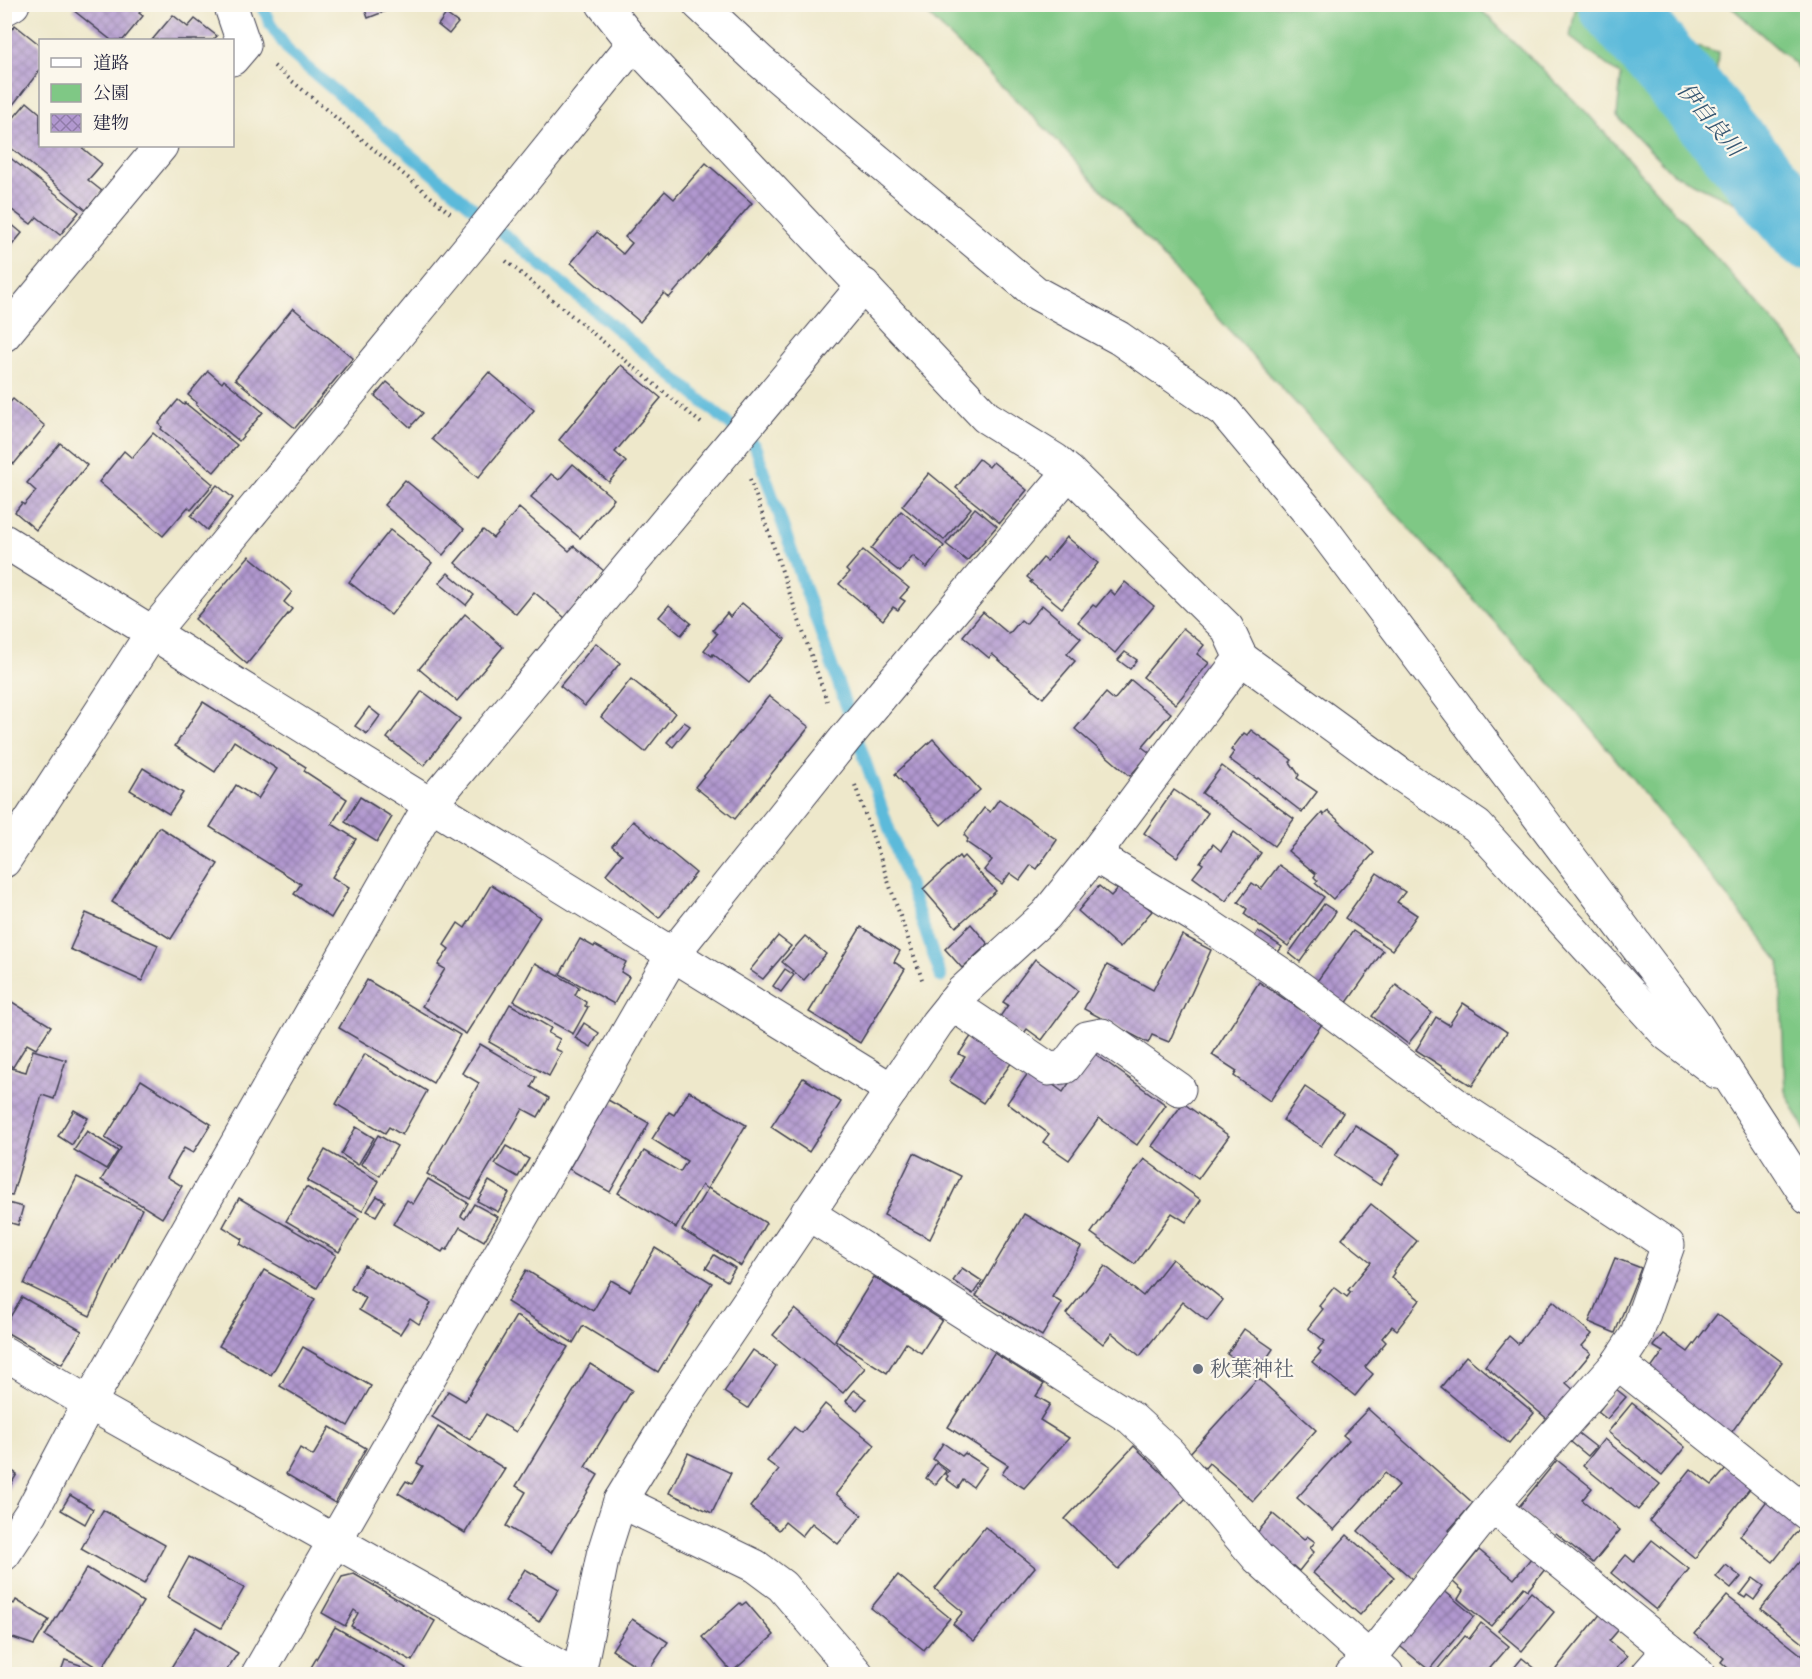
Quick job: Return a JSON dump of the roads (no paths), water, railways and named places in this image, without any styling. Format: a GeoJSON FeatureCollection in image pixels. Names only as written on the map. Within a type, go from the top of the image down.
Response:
{"type":"FeatureCollection","features":[{"type":"Feature","properties":{"kind":"street"},"geometry":{"type":"LineString","coordinates":[[4,9],[12,4]]}},
{"type":"Feature","properties":{"kind":"street"},"geometry":{"type":"LineString","coordinates":[[230,4],[244,45],[234,57]]}},
{"type":"Feature","properties":{"kind":"street"},"geometry":{"type":"LineString","coordinates":[[603,4],[634,43],[986,417],[1055,460],[1069,472],[1227,628],[1241,658],[1400,774],[1477,826],[1667,1034],[1736,1086]]}},
{"type":"Feature","properties":{"kind":"street"},"geometry":{"type":"LineString","coordinates":[[699,4],[833,124],[1036,293],[1119,338],[1224,411],[1321,527],[1696,1025],[1808,1198]]}},
{"type":"Feature","properties":{"kind":"street"},"geometry":{"type":"LineString","coordinates":[[4,861],[152,633],[634,43]]}},
{"type":"Feature","properties":{"kind":"street"},"geometry":{"type":"LineString","coordinates":[[4,335],[160,147]]}},
{"type":"Feature","properties":{"kind":"street"},"geometry":{"type":"LineString","coordinates":[[4,1554],[31,1512],[89,1403],[430,805],[864,285]]}},
{"type":"Feature","properties":{"kind":"street"},"geometry":{"type":"LineString","coordinates":[[258,1674],[673,954],[854,728],[1069,472]]}},
{"type":"Feature","properties":{"kind":"street"},"geometry":{"type":"LineString","coordinates":[[4,541],[892,1090]]}},
{"type":"Feature","properties":{"kind":"street"},"geometry":{"type":"LineString","coordinates":[[579,1674],[603,1555],[620,1500],[680,1403],[937,1023],[962,992],[1046,915],[1094,855],[1241,658]]}},
{"type":"Feature","properties":{"kind":"street"},"geometry":{"type":"LineString","coordinates":[[807,1213],[1131,1418],[1169,1453],[1258,1558],[1369,1669],[1492,1506],[1618,1363],[1636,1336],[1668,1245],[1462,1109],[1284,976],[1196,916],[1094,855]]}},
{"type":"Feature","properties":{"kind":"street"},"geometry":{"type":"LineString","coordinates":[[952,1004],[1048,1069],[1065,1068],[1087,1038],[1102,1035],[1179,1089]]}},
{"type":"Feature","properties":{"kind":"street"},"geometry":{"type":"LineString","coordinates":[[4,1353],[572,1674]]}},
{"type":"Feature","properties":{"kind":"street"},"geometry":{"type":"LineString","coordinates":[[1618,1363],[1808,1514]]}},
{"type":"Feature","properties":{"kind":"street"},"geometry":{"type":"LineString","coordinates":[[620,1500],[755,1566],[782,1586],[857,1674]]}},
{"type":"Feature","properties":{"kind":"street"},"geometry":{"type":"LineString","coordinates":[[1492,1506],[1699,1674]]}},
{"type":"Feature","properties":{"kind":"street"},"geometry":{"type":"LineString","coordinates":[[1648,1674],[1669,1650]]}},
{"type":"Feature","properties":{"kind":"waterway"},"geometry":{"type":"LineString","coordinates":[[262,4],[270,24],[290,53],[755,446],[941,977]]}},
{"type":"Feature","properties":{"kind":"waterway","name":"伊自良川"},"geometry":{"type":"LineString","coordinates":[[1614,4],[1808,234]]}},
{"type":"Feature","properties":{"kind":"place","name":"秋葉神社"},"geometry":{"type":"Point","coordinates":[1198,1369]}}]}
